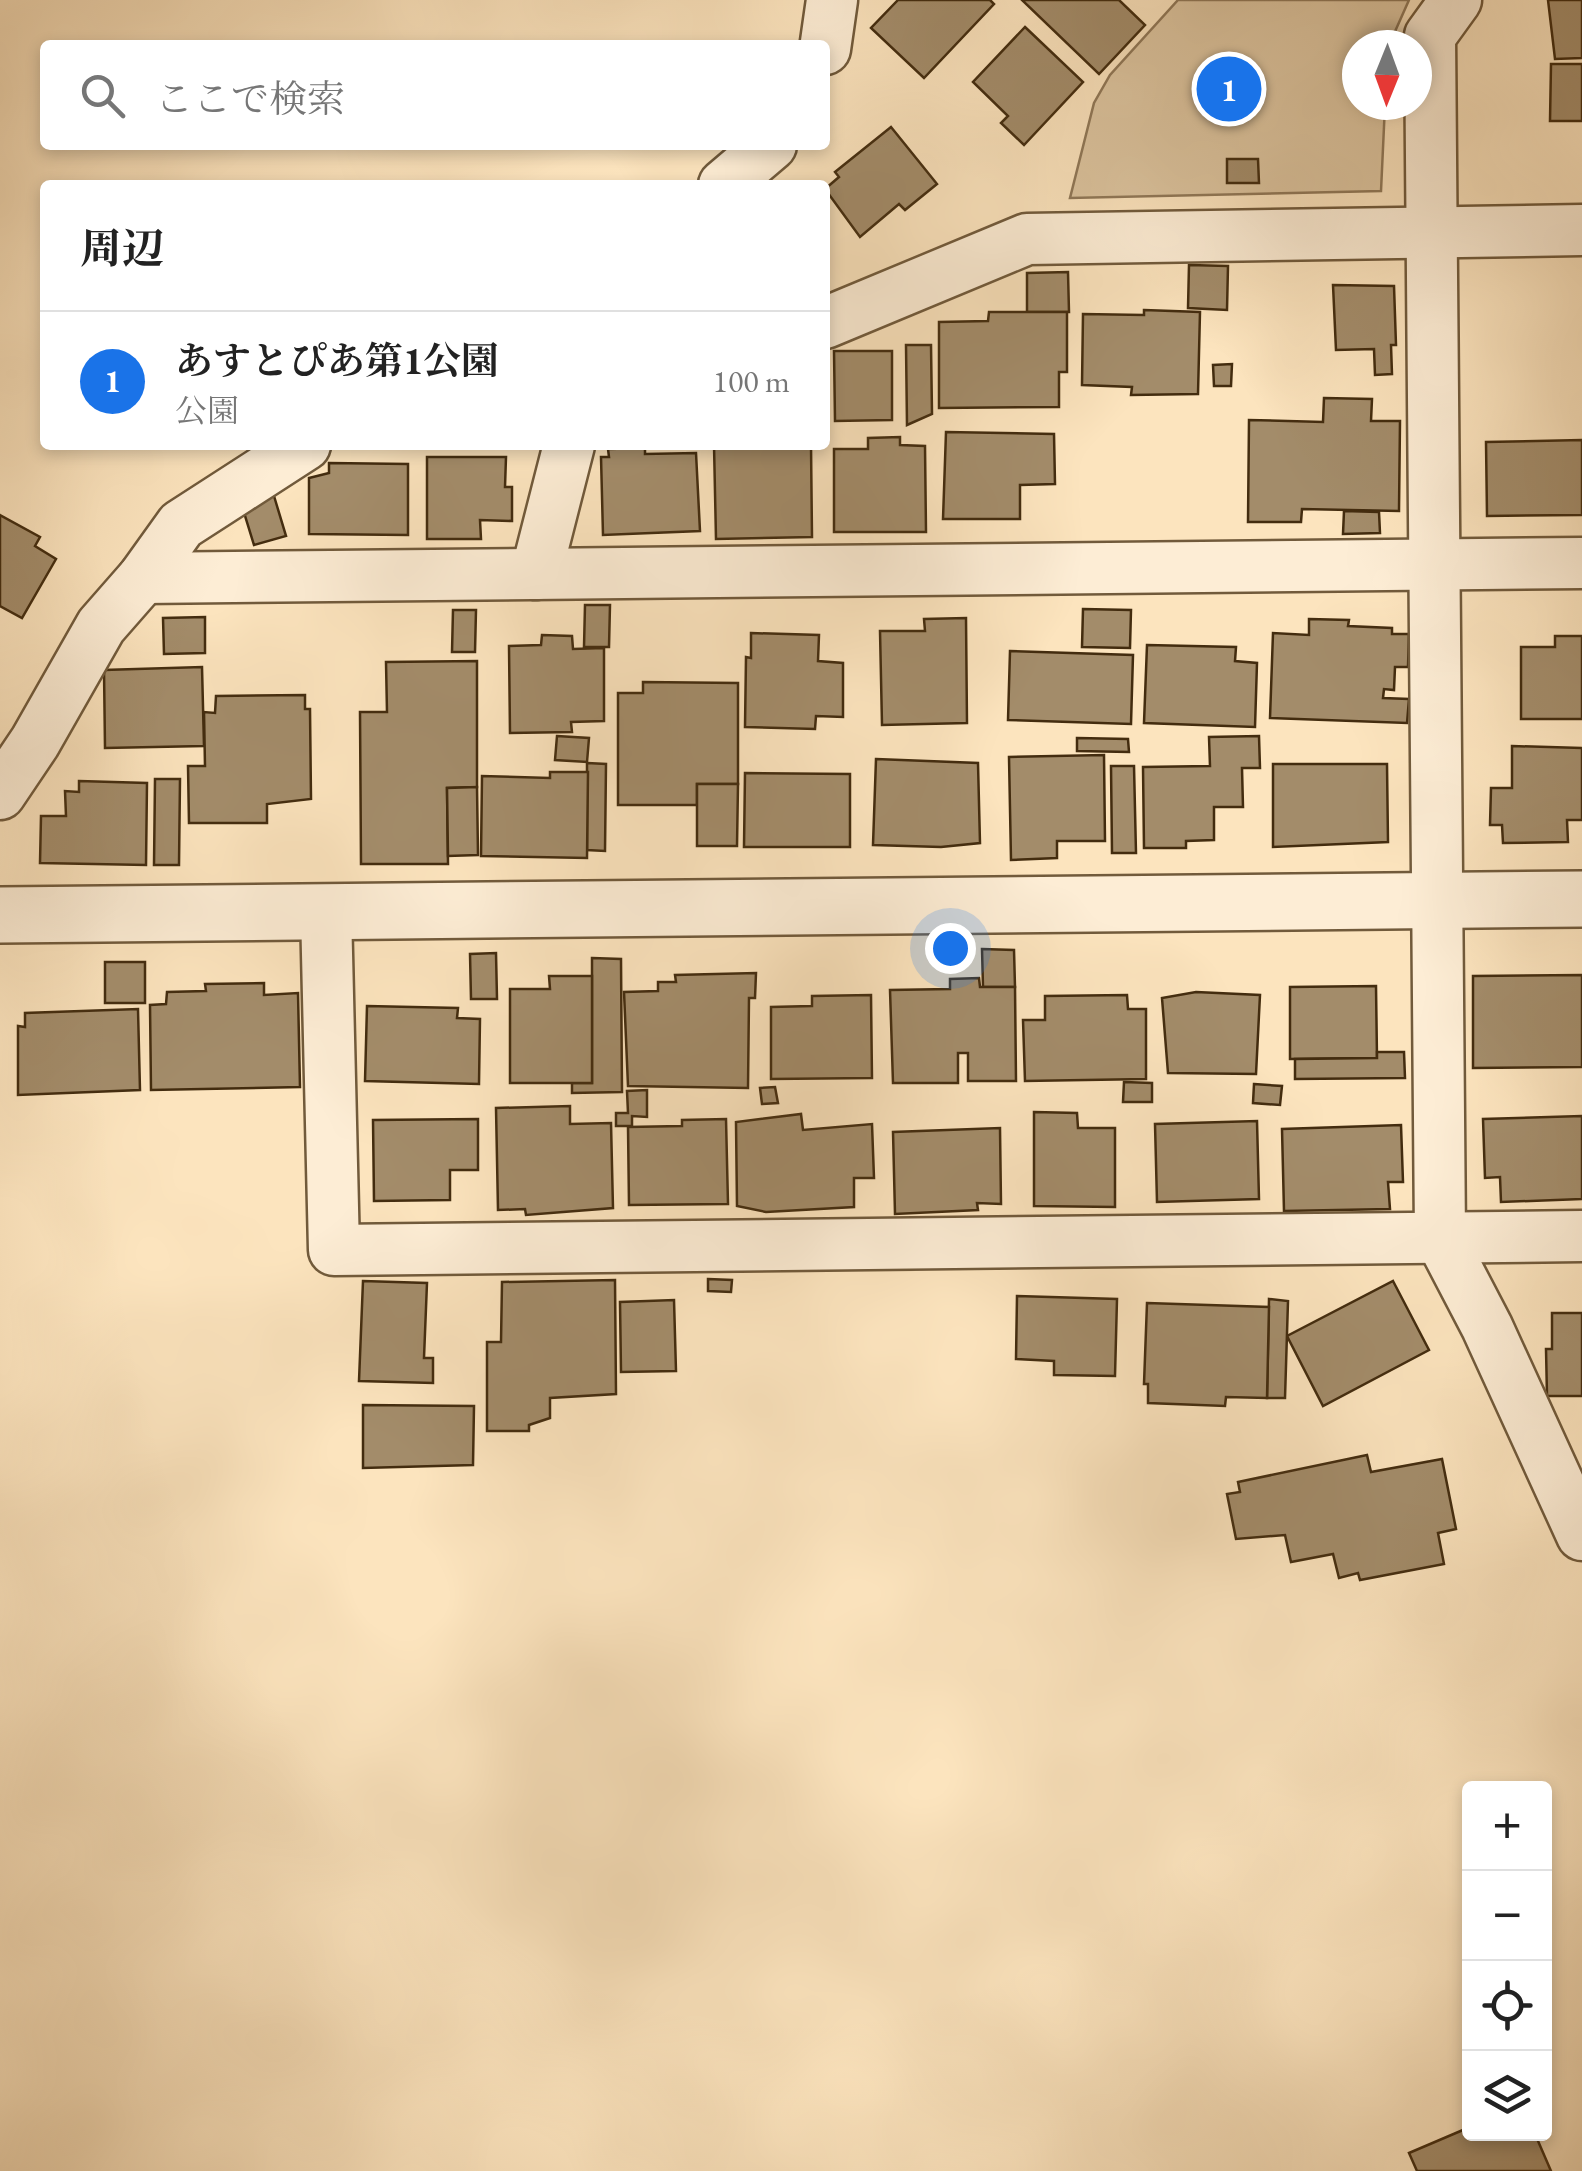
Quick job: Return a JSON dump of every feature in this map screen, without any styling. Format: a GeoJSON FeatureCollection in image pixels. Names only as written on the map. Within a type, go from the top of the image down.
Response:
{"type":"FeatureCollection","features":[{"type":"Feature","properties":{"kind":"street"},"geometry":{"type":"LineString","coordinates":[[826,40],[832,0]]}},
{"type":"Feature","properties":{"kind":"street"},"geometry":{"type":"LineString","coordinates":[[1456,0],[1430,36],[1440,1238],[1487,1327],[1582,1534]]}},
{"type":"Feature","properties":{"kind":"street"},"geometry":{"type":"LineString","coordinates":[[730,180],[765,150]]}},
{"type":"Feature","properties":{"kind":"street"},"geometry":{"type":"LineString","coordinates":[[830,321],[1027,240],[1582,230]]}},
{"type":"Feature","properties":{"kind":"street"},"geometry":{"type":"LineString","coordinates":[[0,794],[100,626],[144,578],[180,525],[297,450]]}},
{"type":"Feature","properties":{"kind":"street"},"geometry":{"type":"LineString","coordinates":[[536,574],[568,450]]}},
{"type":"Feature","properties":{"kind":"street"},"geometry":{"type":"LineString","coordinates":[[144,578],[1582,563]]}},
{"type":"Feature","properties":{"kind":"street"},"geometry":{"type":"LineString","coordinates":[[0,915],[1582,899]]}},
{"type":"Feature","properties":{"kind":"street"},"geometry":{"type":"LineString","coordinates":[[326,911],[334,1250],[1582,1236]]}},
{"type":"Feature","properties":{"kind":"shaded area"},"geometry":{"type":"Polygon","coordinates":[[[1178,0],[1409,0],[1396,30],[1342,30],[1342,120],[1384,120],[1381,191],[1070,198],[1094,103],[1110,75],[1178,0]]]}},
{"type":"Feature","properties":{"kind":"building"},"geometry":{"type":"Polygon","coordinates":[[[898,0],[990,0],[994,4],[924,78],[871,28],[898,0]]]}},
{"type":"Feature","properties":{"kind":"building"},"geometry":{"type":"Polygon","coordinates":[[[1022,0],[1119,0],[1145,25],[1099,74],[1022,0]]]}},
{"type":"Feature","properties":{"kind":"building"},"geometry":{"type":"Polygon","coordinates":[[[1548,0],[1582,0],[1582,58],[1555,59],[1548,0]]]}},
{"type":"Feature","properties":{"kind":"building"},"geometry":{"type":"Polygon","coordinates":[[[1025,27],[1083,82],[1024,145],[1001,123],[1008,116],[973,82],[1025,27]]]}},
{"type":"Feature","properties":{"kind":"building"},"geometry":{"type":"Polygon","coordinates":[[[1551,64],[1582,64],[1582,121],[1550,121],[1551,64]]]}},
{"type":"Feature","properties":{"kind":"building"},"geometry":{"type":"Polygon","coordinates":[[[891,127],[937,184],[905,210],[899,204],[860,237],[830,196],[830,185],[839,177],[835,172],[891,127]]]}},
{"type":"Feature","properties":{"kind":"building"},"geometry":{"type":"Polygon","coordinates":[[[1227,159],[1258,159],[1259,183],[1227,183],[1227,159]]]}},
{"type":"Feature","properties":{"kind":"building"},"geometry":{"type":"Polygon","coordinates":[[[1189,265],[1228,266],[1227,310],[1188,308],[1189,265]]]}},
{"type":"Feature","properties":{"kind":"building"},"geometry":{"type":"Polygon","coordinates":[[[1068,272],[1069,312],[1027,312],[1027,273],[1068,272]]]}},
{"type":"Feature","properties":{"kind":"building"},"geometry":{"type":"Polygon","coordinates":[[[1333,285],[1394,286],[1396,345],[1391,345],[1392,374],[1375,375],[1374,349],[1336,350],[1333,285]]]}},
{"type":"Feature","properties":{"kind":"building"},"geometry":{"type":"Polygon","coordinates":[[[1144,310],[1200,312],[1198,394],[1131,395],[1132,387],[1082,385],[1083,314],[1144,315],[1144,310]]]}},
{"type":"Feature","properties":{"kind":"building"},"geometry":{"type":"Polygon","coordinates":[[[989,312],[1067,312],[1067,372],[1059,372],[1059,407],[939,408],[939,322],[988,321],[989,312]]]}},
{"type":"Feature","properties":{"kind":"building"},"geometry":{"type":"Polygon","coordinates":[[[906,345],[931,345],[932,414],[907,425],[906,345]]]}},
{"type":"Feature","properties":{"kind":"building"},"geometry":{"type":"Polygon","coordinates":[[[834,351],[892,351],[892,420],[835,421],[834,351]]]}},
{"type":"Feature","properties":{"kind":"building"},"geometry":{"type":"Polygon","coordinates":[[[1232,364],[1231,386],[1214,386],[1213,365],[1232,364]]]}},
{"type":"Feature","properties":{"kind":"building"},"geometry":{"type":"Polygon","coordinates":[[[1324,398],[1372,399],[1371,421],[1400,421],[1399,511],[1302,509],[1301,522],[1248,522],[1249,420],[1323,422],[1324,398]]]}},
{"type":"Feature","properties":{"kind":"building"},"geometry":{"type":"Polygon","coordinates":[[[946,432],[1054,434],[1055,484],[1020,485],[1020,519],[943,519],[946,432]]]}},
{"type":"Feature","properties":{"kind":"building"},"geometry":{"type":"Polygon","coordinates":[[[900,437],[900,445],[925,446],[926,532],[834,532],[834,449],[868,449],[868,438],[900,437]]]}},
{"type":"Feature","properties":{"kind":"building"},"geometry":{"type":"Polygon","coordinates":[[[1582,440],[1582,515],[1487,516],[1486,442],[1582,440]]]}},
{"type":"Feature","properties":{"kind":"building"},"geometry":{"type":"Polygon","coordinates":[[[608,450],[696,453],[700,531],[603,535],[601,457],[609,457],[608,450]]]}},
{"type":"Feature","properties":{"kind":"building"},"geometry":{"type":"Polygon","coordinates":[[[714,450],[811,450],[812,537],[716,539],[714,450]]]}},
{"type":"Feature","properties":{"kind":"building"},"geometry":{"type":"Polygon","coordinates":[[[427,457],[506,457],[505,487],[512,487],[512,521],[480,520],[481,539],[427,539],[427,457]]]}},
{"type":"Feature","properties":{"kind":"building"},"geometry":{"type":"Polygon","coordinates":[[[329,463],[408,464],[408,535],[309,534],[309,478],[329,473],[329,463]]]}},
{"type":"Feature","properties":{"kind":"building"},"geometry":{"type":"Polygon","coordinates":[[[274,496],[286,536],[254,545],[242,506],[274,496]]]}},
{"type":"Feature","properties":{"kind":"building"},"geometry":{"type":"Polygon","coordinates":[[[1344,511],[1379,512],[1380,533],[1343,534],[1344,511]]]}},
{"type":"Feature","properties":{"kind":"building"},"geometry":{"type":"Polygon","coordinates":[[[0,515],[40,537],[35,546],[56,559],[22,618],[0,606],[0,515]]]}},
{"type":"Feature","properties":{"kind":"building"},"geometry":{"type":"Polygon","coordinates":[[[585,605],[610,605],[609,647],[584,647],[585,605]]]}},
{"type":"Feature","properties":{"kind":"building"},"geometry":{"type":"Polygon","coordinates":[[[1083,609],[1131,610],[1130,648],[1082,647],[1083,609]]]}},
{"type":"Feature","properties":{"kind":"building"},"geometry":{"type":"Polygon","coordinates":[[[453,610],[476,610],[475,652],[452,652],[453,610]]]}},
{"type":"Feature","properties":{"kind":"building"},"geometry":{"type":"Polygon","coordinates":[[[205,617],[205,653],[164,654],[163,618],[205,617]]]}},
{"type":"Feature","properties":{"kind":"building"},"geometry":{"type":"Polygon","coordinates":[[[966,618],[967,723],[882,725],[880,631],[925,631],[924,619],[966,618]]]}},
{"type":"Feature","properties":{"kind":"building"},"geometry":{"type":"Polygon","coordinates":[[[1309,619],[1349,620],[1348,626],[1392,628],[1392,634],[1409,634],[1408,667],[1395,667],[1394,690],[1384,689],[1383,698],[1409,699],[1407,723],[1270,718],[1273,633],[1309,635],[1309,619]]]}},
{"type":"Feature","properties":{"kind":"building"},"geometry":{"type":"Polygon","coordinates":[[[751,633],[819,635],[818,661],[843,663],[843,717],[816,716],[815,729],[745,727],[746,657],[751,658],[751,633]]]}},
{"type":"Feature","properties":{"kind":"building"},"geometry":{"type":"Polygon","coordinates":[[[542,635],[572,636],[573,649],[604,648],[604,721],[571,722],[572,732],[510,733],[509,646],[541,645],[542,635]]]}},
{"type":"Feature","properties":{"kind":"building"},"geometry":{"type":"Polygon","coordinates":[[[1555,636],[1582,636],[1582,719],[1521,719],[1521,647],[1555,647],[1555,636]]]}},
{"type":"Feature","properties":{"kind":"building"},"geometry":{"type":"Polygon","coordinates":[[[1147,645],[1236,647],[1235,661],[1257,663],[1255,727],[1144,723],[1147,645]]]}},
{"type":"Feature","properties":{"kind":"building"},"geometry":{"type":"Polygon","coordinates":[[[1010,651],[1133,655],[1131,724],[1008,720],[1010,651]]]}},
{"type":"Feature","properties":{"kind":"building"},"geometry":{"type":"Polygon","coordinates":[[[477,661],[477,787],[447,788],[448,864],[361,864],[360,712],[387,712],[386,662],[477,661]]]}},
{"type":"Feature","properties":{"kind":"building"},"geometry":{"type":"Polygon","coordinates":[[[202,667],[204,746],[105,748],[104,670],[202,667]]]}},
{"type":"Feature","properties":{"kind":"building"},"geometry":{"type":"Polygon","coordinates":[[[643,682],[738,683],[738,784],[697,784],[697,805],[618,805],[618,693],[643,693],[643,682]]]}},
{"type":"Feature","properties":{"kind":"building"},"geometry":{"type":"Polygon","coordinates":[[[305,695],[305,709],[310,709],[311,799],[267,804],[267,823],[189,823],[188,766],[205,766],[204,712],[215,713],[216,696],[305,695]]]}},
{"type":"Feature","properties":{"kind":"building"},"geometry":{"type":"Polygon","coordinates":[[[557,736],[589,738],[587,762],[555,760],[557,736]]]}},
{"type":"Feature","properties":{"kind":"building"},"geometry":{"type":"Polygon","coordinates":[[[1259,736],[1260,768],[1242,768],[1243,807],[1214,807],[1214,840],[1186,841],[1186,848],[1144,848],[1143,767],[1210,766],[1209,737],[1259,736]]]}},
{"type":"Feature","properties":{"kind":"building"},"geometry":{"type":"Polygon","coordinates":[[[1077,738],[1128,739],[1129,752],[1077,751],[1077,738]]]}},
{"type":"Feature","properties":{"kind":"building"},"geometry":{"type":"Polygon","coordinates":[[[1512,746],[1582,748],[1582,820],[1567,820],[1568,842],[1503,843],[1502,825],[1490,825],[1491,788],[1512,788],[1512,746]]]}},
{"type":"Feature","properties":{"kind":"building"},"geometry":{"type":"Polygon","coordinates":[[[1104,755],[1105,841],[1057,841],[1057,858],[1011,860],[1009,757],[1104,755]]]}},
{"type":"Feature","properties":{"kind":"building"},"geometry":{"type":"Polygon","coordinates":[[[876,759],[978,763],[980,843],[941,847],[873,845],[876,759]]]}},
{"type":"Feature","properties":{"kind":"building"},"geometry":{"type":"Polygon","coordinates":[[[587,763],[606,764],[605,851],[587,850],[587,763]]]}},
{"type":"Feature","properties":{"kind":"building"},"geometry":{"type":"Polygon","coordinates":[[[1273,764],[1387,764],[1388,842],[1273,847],[1273,764]]]}},
{"type":"Feature","properties":{"kind":"building"},"geometry":{"type":"Polygon","coordinates":[[[1111,766],[1134,766],[1136,853],[1112,853],[1111,766]]]}},
{"type":"Feature","properties":{"kind":"building"},"geometry":{"type":"Polygon","coordinates":[[[550,772],[588,772],[587,858],[481,856],[482,776],[550,778],[550,772]]]}},
{"type":"Feature","properties":{"kind":"building"},"geometry":{"type":"Polygon","coordinates":[[[745,773],[850,774],[850,847],[744,847],[745,773]]]}},
{"type":"Feature","properties":{"kind":"building"},"geometry":{"type":"Polygon","coordinates":[[[155,779],[180,779],[179,865],[154,865],[155,779]]]}},
{"type":"Feature","properties":{"kind":"building"},"geometry":{"type":"Polygon","coordinates":[[[79,781],[147,783],[146,865],[40,863],[41,816],[66,816],[65,791],[79,792],[79,781]]]}},
{"type":"Feature","properties":{"kind":"building"},"geometry":{"type":"Polygon","coordinates":[[[697,784],[738,784],[737,846],[697,846],[697,784]]]}},
{"type":"Feature","properties":{"kind":"building"},"geometry":{"type":"Polygon","coordinates":[[[477,787],[478,855],[448,856],[447,788],[477,787]]]}},
{"type":"Feature","properties":{"kind":"building"},"geometry":{"type":"Polygon","coordinates":[[[982,949],[1014,950],[1015,987],[983,987],[982,949]]]}},
{"type":"Feature","properties":{"kind":"building"},"geometry":{"type":"Polygon","coordinates":[[[496,953],[497,999],[471,999],[470,954],[496,953]]]}},
{"type":"Feature","properties":{"kind":"building"},"geometry":{"type":"Polygon","coordinates":[[[592,958],[621,959],[622,1092],[572,1093],[572,1083],[592,1083],[592,958]]]}},
{"type":"Feature","properties":{"kind":"building"},"geometry":{"type":"Polygon","coordinates":[[[105,962],[145,962],[145,1003],[105,1003],[105,962]]]}},
{"type":"Feature","properties":{"kind":"building"},"geometry":{"type":"Polygon","coordinates":[[[756,973],[755,998],[749,998],[748,1088],[628,1086],[624,992],[658,991],[658,982],[676,982],[675,975],[756,973]]]}},
{"type":"Feature","properties":{"kind":"building"},"geometry":{"type":"Polygon","coordinates":[[[1582,975],[1582,1067],[1473,1068],[1473,976],[1582,975]]]}},
{"type":"Feature","properties":{"kind":"building"},"geometry":{"type":"Polygon","coordinates":[[[549,976],[592,976],[592,1083],[510,1083],[510,989],[550,989],[549,976]]]}},
{"type":"Feature","properties":{"kind":"building"},"geometry":{"type":"Polygon","coordinates":[[[979,978],[980,987],[1015,987],[1016,1081],[968,1081],[968,1053],[958,1053],[958,1083],[893,1083],[890,990],[950,989],[950,979],[979,978]]]}},
{"type":"Feature","properties":{"kind":"building"},"geometry":{"type":"Polygon","coordinates":[[[264,983],[264,995],[298,993],[300,1087],[151,1090],[150,1005],[166,1004],[167,992],[206,991],[205,984],[264,983]]]}},
{"type":"Feature","properties":{"kind":"building"},"geometry":{"type":"Polygon","coordinates":[[[1376,986],[1377,1058],[1290,1059],[1290,987],[1376,986]]]}},
{"type":"Feature","properties":{"kind":"building"},"geometry":{"type":"Polygon","coordinates":[[[1196,992],[1260,995],[1256,1074],[1168,1073],[1162,998],[1196,992]]]}},
{"type":"Feature","properties":{"kind":"building"},"geometry":{"type":"Polygon","coordinates":[[[871,995],[872,1078],[771,1079],[771,1007],[812,1006],[812,996],[871,995]]]}},
{"type":"Feature","properties":{"kind":"building"},"geometry":{"type":"Polygon","coordinates":[[[1127,995],[1128,1009],[1146,1009],[1146,1079],[1025,1081],[1023,1020],[1045,1020],[1045,996],[1127,995]]]}},
{"type":"Feature","properties":{"kind":"building"},"geometry":{"type":"Polygon","coordinates":[[[367,1006],[458,1008],[457,1018],[480,1019],[479,1084],[365,1081],[367,1006]]]}},
{"type":"Feature","properties":{"kind":"building"},"geometry":{"type":"Polygon","coordinates":[[[138,1009],[140,1090],[18,1095],[18,1026],[25,1027],[25,1013],[138,1009]]]}},
{"type":"Feature","properties":{"kind":"building"},"geometry":{"type":"Polygon","coordinates":[[[1377,1052],[1404,1052],[1405,1078],[1295,1079],[1295,1059],[1377,1058],[1377,1052]]]}},
{"type":"Feature","properties":{"kind":"building"},"geometry":{"type":"Polygon","coordinates":[[[1124,1082],[1152,1083],[1152,1102],[1123,1102],[1124,1082]]]}},
{"type":"Feature","properties":{"kind":"building"},"geometry":{"type":"Polygon","coordinates":[[[1254,1084],[1282,1086],[1280,1105],[1253,1103],[1254,1084]]]}},
{"type":"Feature","properties":{"kind":"building"},"geometry":{"type":"Polygon","coordinates":[[[775,1087],[778,1103],[762,1104],[760,1088],[775,1087]]]}},
{"type":"Feature","properties":{"kind":"building"},"geometry":{"type":"Polygon","coordinates":[[[647,1090],[647,1117],[632,1116],[632,1126],[616,1126],[616,1113],[628,1113],[627,1091],[647,1090]]]}},
{"type":"Feature","properties":{"kind":"building"},"geometry":{"type":"Polygon","coordinates":[[[570,1106],[570,1124],[611,1123],[613,1208],[526,1215],[525,1209],[498,1210],[496,1108],[570,1106]]]}},
{"type":"Feature","properties":{"kind":"building"},"geometry":{"type":"Polygon","coordinates":[[[1034,1112],[1077,1113],[1078,1128],[1115,1128],[1115,1207],[1034,1206],[1034,1112]]]}},
{"type":"Feature","properties":{"kind":"building"},"geometry":{"type":"Polygon","coordinates":[[[801,1114],[803,1130],[872,1124],[874,1178],[854,1178],[854,1207],[766,1212],[737,1206],[736,1122],[801,1114]]]}},
{"type":"Feature","properties":{"kind":"building"},"geometry":{"type":"Polygon","coordinates":[[[1582,1116],[1582,1199],[1501,1202],[1500,1177],[1485,1178],[1483,1119],[1582,1116]]]}},
{"type":"Feature","properties":{"kind":"building"},"geometry":{"type":"Polygon","coordinates":[[[478,1119],[478,1170],[450,1170],[450,1200],[374,1201],[373,1120],[478,1119]]]}},
{"type":"Feature","properties":{"kind":"building"},"geometry":{"type":"Polygon","coordinates":[[[726,1119],[728,1204],[629,1205],[628,1127],[682,1126],[682,1120],[726,1119]]]}},
{"type":"Feature","properties":{"kind":"building"},"geometry":{"type":"Polygon","coordinates":[[[1257,1121],[1259,1199],[1157,1202],[1155,1124],[1257,1121]]]}},
{"type":"Feature","properties":{"kind":"building"},"geometry":{"type":"Polygon","coordinates":[[[1401,1125],[1403,1182],[1388,1182],[1390,1209],[1284,1211],[1282,1129],[1401,1125]]]}},
{"type":"Feature","properties":{"kind":"building"},"geometry":{"type":"Polygon","coordinates":[[[1000,1128],[1001,1204],[977,1203],[978,1210],[895,1214],[893,1132],[1000,1128]]]}},
{"type":"Feature","properties":{"kind":"building"},"geometry":{"type":"Polygon","coordinates":[[[708,1279],[732,1280],[731,1292],[708,1291],[708,1279]]]}},
{"type":"Feature","properties":{"kind":"building"},"geometry":{"type":"Polygon","coordinates":[[[615,1280],[616,1394],[550,1398],[550,1418],[529,1425],[529,1431],[487,1431],[487,1342],[501,1342],[502,1282],[615,1280]]]}},
{"type":"Feature","properties":{"kind":"building"},"geometry":{"type":"Polygon","coordinates":[[[363,1281],[427,1283],[424,1358],[433,1358],[433,1383],[359,1381],[363,1281]]]}},
{"type":"Feature","properties":{"kind":"building"},"geometry":{"type":"Polygon","coordinates":[[[1393,1281],[1429,1350],[1323,1406],[1287,1336],[1393,1281]]]}},
{"type":"Feature","properties":{"kind":"building"},"geometry":{"type":"Polygon","coordinates":[[[1017,1296],[1117,1299],[1115,1376],[1054,1375],[1054,1361],[1016,1359],[1017,1296]]]}},
{"type":"Feature","properties":{"kind":"building"},"geometry":{"type":"Polygon","coordinates":[[[1269,1299],[1288,1301],[1285,1398],[1267,1398],[1269,1299]]]}},
{"type":"Feature","properties":{"kind":"building"},"geometry":{"type":"Polygon","coordinates":[[[674,1300],[676,1371],[621,1372],[620,1302],[674,1300]]]}},
{"type":"Feature","properties":{"kind":"building"},"geometry":{"type":"Polygon","coordinates":[[[1147,1303],[1269,1307],[1267,1398],[1226,1397],[1225,1406],[1148,1403],[1148,1384],[1144,1384],[1147,1303]]]}},
{"type":"Feature","properties":{"kind":"building"},"geometry":{"type":"Polygon","coordinates":[[[1552,1313],[1582,1313],[1582,1396],[1547,1396],[1546,1349],[1552,1349],[1552,1313]]]}},
{"type":"Feature","properties":{"kind":"building"},"geometry":{"type":"Polygon","coordinates":[[[363,1405],[474,1406],[473,1465],[363,1468],[363,1405]]]}},
{"type":"Feature","properties":{"kind":"building"},"geometry":{"type":"Polygon","coordinates":[[[1367,1455],[1371,1472],[1442,1459],[1456,1529],[1438,1533],[1444,1564],[1360,1580],[1358,1573],[1339,1578],[1333,1554],[1291,1562],[1285,1535],[1236,1539],[1227,1494],[1240,1492],[1238,1482],[1367,1455]]]}},
{"type":"Feature","properties":{"kind":"building"},"geometry":{"type":"Polygon","coordinates":[[[1462,2130],[1462,2141],[1538,2141],[1551,2171],[1417,2171],[1409,2153],[1462,2130]]]}},
{"type":"Feature","properties":{"kind":"place","name":"あすとぴあ第1公園"},"geometry":{"type":"Point","coordinates":[1229,89]}}]}
